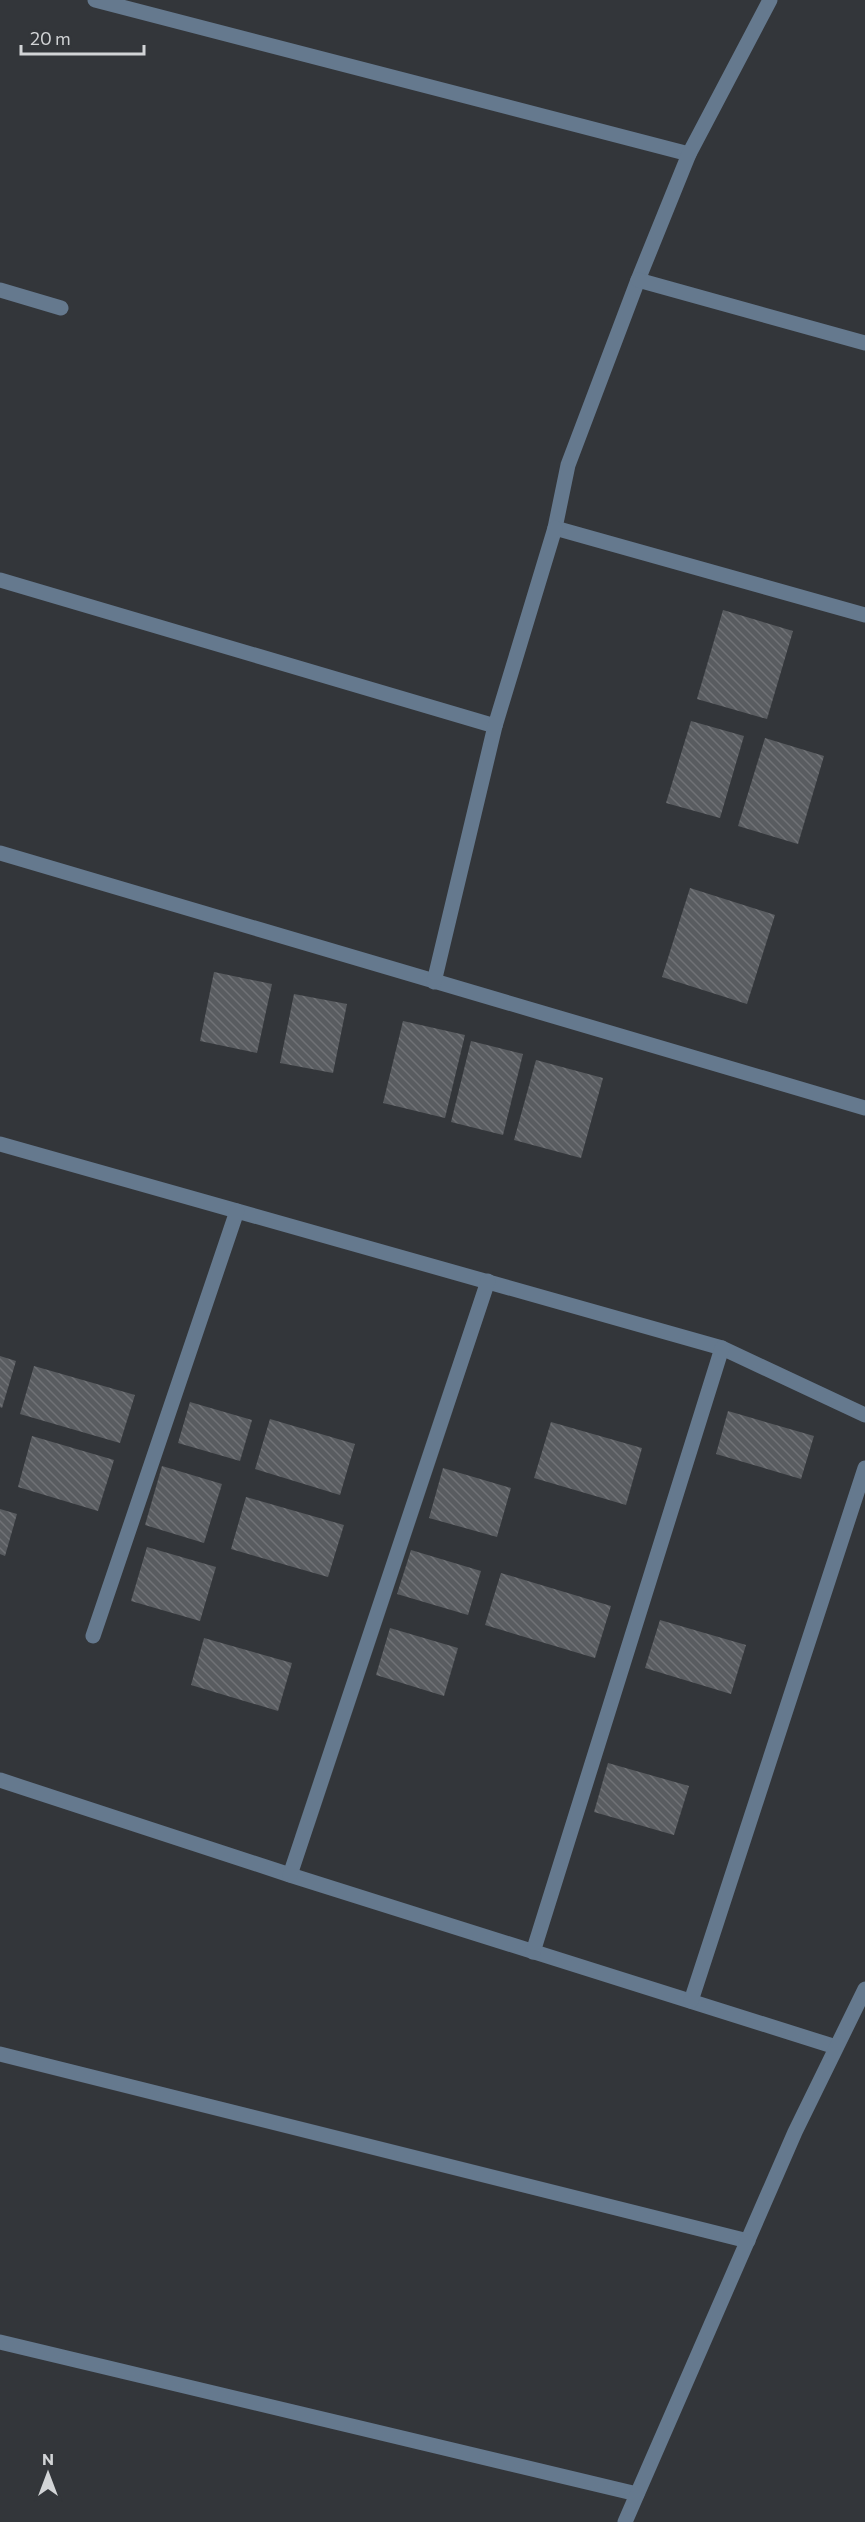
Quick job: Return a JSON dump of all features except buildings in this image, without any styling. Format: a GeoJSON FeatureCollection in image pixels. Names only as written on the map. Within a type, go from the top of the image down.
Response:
{"type":"FeatureCollection","features":[{"type":"Feature","properties":{"kind":"street"},"geometry":{"type":"LineString","coordinates":[[95,0],[689,154]]}},
{"type":"Feature","properties":{"kind":"street"},"geometry":{"type":"LineString","coordinates":[[434,982],[495,726],[555,528],[568,465],[638,280],[689,154],[770,0]]}},
{"type":"Feature","properties":{"kind":"street"},"geometry":{"type":"LineString","coordinates":[[638,280],[865,343]]}},
{"type":"Feature","properties":{"kind":"street"},"geometry":{"type":"LineString","coordinates":[[0,290],[61,308]]}},
{"type":"Feature","properties":{"kind":"street"},"geometry":{"type":"LineString","coordinates":[[555,528],[865,615]]}},
{"type":"Feature","properties":{"kind":"street"},"geometry":{"type":"LineString","coordinates":[[0,580],[495,726]]}},
{"type":"Feature","properties":{"kind":"street"},"geometry":{"type":"LineString","coordinates":[[0,853],[865,1108]]}},
{"type":"Feature","properties":{"kind":"street"},"geometry":{"type":"LineString","coordinates":[[0,1143],[722,1348],[865,1415]]}},
{"type":"Feature","properties":{"kind":"street"},"geometry":{"type":"LineString","coordinates":[[93,1636],[237,1211]]}},
{"type":"Feature","properties":{"kind":"street"},"geometry":{"type":"LineString","coordinates":[[290,1875],[488,1281]]}},
{"type":"Feature","properties":{"kind":"street"},"geometry":{"type":"LineString","coordinates":[[534,1952],[722,1348]]}},
{"type":"Feature","properties":{"kind":"street"},"geometry":{"type":"LineString","coordinates":[[691,2001],[865,1468]]}},
{"type":"Feature","properties":{"kind":"street"},"geometry":{"type":"LineString","coordinates":[[0,1780],[290,1875],[836,2048]]}},
{"type":"Feature","properties":{"kind":"street"},"geometry":{"type":"LineString","coordinates":[[625,2522],[795,2132],[865,1989]]}},
{"type":"Feature","properties":{"kind":"street"},"geometry":{"type":"LineString","coordinates":[[0,2054],[748,2241]]}},
{"type":"Feature","properties":{"kind":"street"},"geometry":{"type":"LineString","coordinates":[[0,2342],[637,2494]]}}]}
